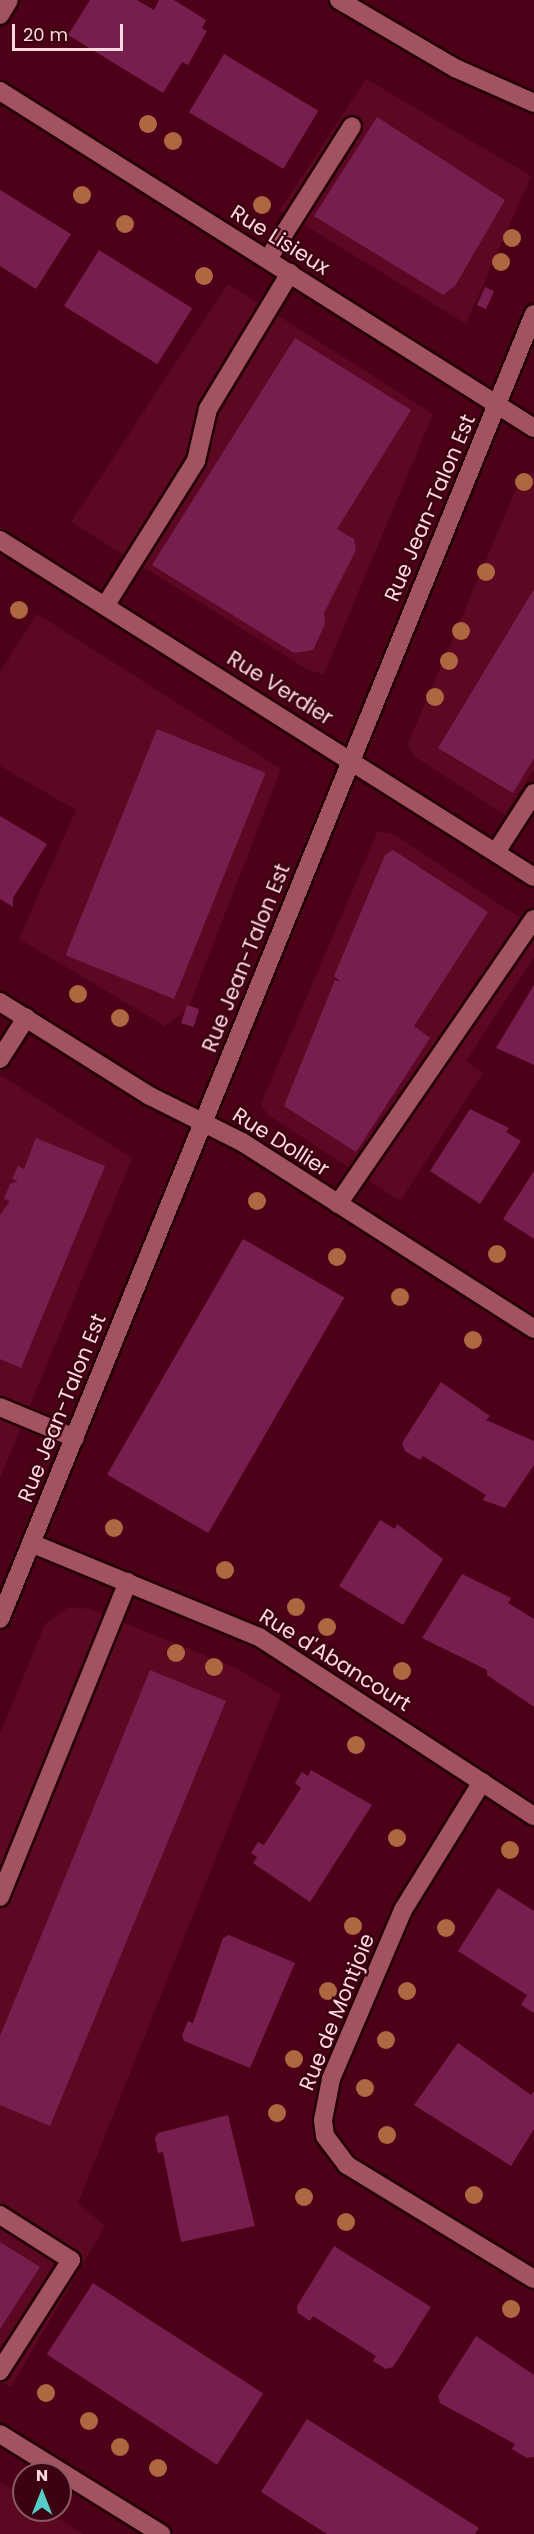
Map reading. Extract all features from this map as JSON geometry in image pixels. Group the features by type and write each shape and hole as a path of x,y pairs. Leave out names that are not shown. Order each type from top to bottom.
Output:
{"street":[{"path":"0,15 9,0"},
{"path":"339,0 455,68 534,103"},
{"name":"Rue Lisieux","path":"0,91 534,428"},
{"path":"268,259 352,126"},
{"path":"105,606 196,460 208,409 290,273"},
{"name":"Rue Jean-Talon Est","path":"0,1619 534,314"},
{"name":"Rue Verdier","path":"0,540 534,877"},
{"path":"496,852 534,793"},
{"path":"338,1204 534,919"},
{"name":"Rue Dollier","path":"0,1002 150,1096 204,1122 338,1204 534,1329"},
{"path":"0,1059 26,1018"},
{"path":"0,1407 75,1438"},
{"name":"Rue d'Abancourt","path":"31,1543 266,1641 534,1816"},
{"path":"0,1897 7,1862 128,1582"},
{"name":"Rue de Montjoie","path":"482,1782 403,1910 331,2079 323,2120 325,2136 347,2165 534,2279"},
{"path":"0,2216 70,2260 0,2371"},
{"path":"0,2434 160,2534"}],"shaded area":[{"path":"366,79 531,176 466,324 280,210"},
{"path":"228,284 433,414 324,674 310,671 71,522"},
{"path":"523,473 534,473 534,769 505,815 415,757 408,744"},
{"path":"37,614 281,769 188,1009 165,1026 19,939 76,810 0,766 0,672"},
{"path":"378,831 393,834 534,927 534,957 466,1061 483,1073 400,1201 268,1115 261,1104"},
{"path":"0,1075 132,1158 0,1478"},
{"path":"69,1607 90,1609 238,1669 281,1695 78,2203 105,2226 11,2387 0,2380 0,1734 45,1624"},
{"path":"0,2482 12,2490 12,2522 64,2522 83,2534 0,2534"}],"building":[{"path":"90,0 137,0 154,10 159,0 174,0 206,20 202,28 207,31 188,65 182,62 163,93 68,35"},
{"path":"224,54 318,111 283,169 189,112"},
{"path":"377,117 505,200 455,286 443,295 314,216"},
{"path":"0,190 71,234 36,289 0,266"},
{"path":"99,250 192,308 157,364 64,306"},
{"path":"485,287 494,291 486,309 477,305"},
{"path":"295,338 411,410 337,529 354,539 356,550 324,613 325,624 313,650 294,653 152,565"},
{"path":"534,589 534,758 513,793 438,748"},
{"path":"157,729 265,773 174,999 66,955"},
{"path":"0,816 47,844 13,898 13,907 0,899"},
{"path":"393,850 488,912 414,1026 430,1038 356,1152 284,1106 335,980 341,982 334,976 385,855"},
{"path":"534,985 534,1065 496,1048"},
{"path":"187,1005 199,1009 193,1027 181,1023"},
{"path":"470,1109 509,1128 506,1132 521,1141 480,1204 430,1171"},
{"path":"36,1138 105,1166 21,1368 0,1359 0,1215 10,1201 4,1199 10,1184 18,1181 12,1179 18,1166 24,1169"},
{"path":"534,1171 534,1239 503,1219"},
{"path":"243,1239 344,1298 208,1533 107,1475"},
{"path":"441,1382 490,1416 486,1420 534,1441 534,1465 505,1508 483,1500 486,1495 423,1456 420,1460 405,1451 402,1443"},
{"path":"380,1520 395,1529 397,1524 443,1559 403,1625 339,1586"},
{"path":"462,1574 511,1598 508,1603 534,1619 534,1707 487,1675 487,1670 422,1638"},
{"path":"150,1670 226,1701 50,2126 0,2105 0,2036"},
{"path":"311,1770 372,1805 310,1902 253,1863 257,1857 251,1853 258,1842 264,1845 301,1788 295,1783 302,1772 308,1776"},
{"path":"498,1888 534,1911 534,2013 521,2005 527,1995 458,1951"},
{"path":"229,1935 295,1963 250,2068 184,2041 182,2035 188,2021 193,2023 223,1938"},
{"path":"458,2043 531,2095 534,2091 534,2129 511,2166 414,2105"},
{"path":"228,2115 255,2226 181,2242 163,2152 158,2153 155,2138 158,2133"},
{"path":"0,2242 40,2267 0,2329"},
{"path":"334,2246 431,2307 393,2367 386,2369 373,2361 376,2356 313,2316 310,2321 298,2313 297,2306"},
{"path":"93,2283 263,2394 217,2465 47,2354"},
{"path":"476,2336 534,2375 534,2457 527,2458 512,2449 515,2444 440,2403 438,2396"},
{"path":"307,2419 479,2528 475,2534 327,2534 261,2492"}]}
